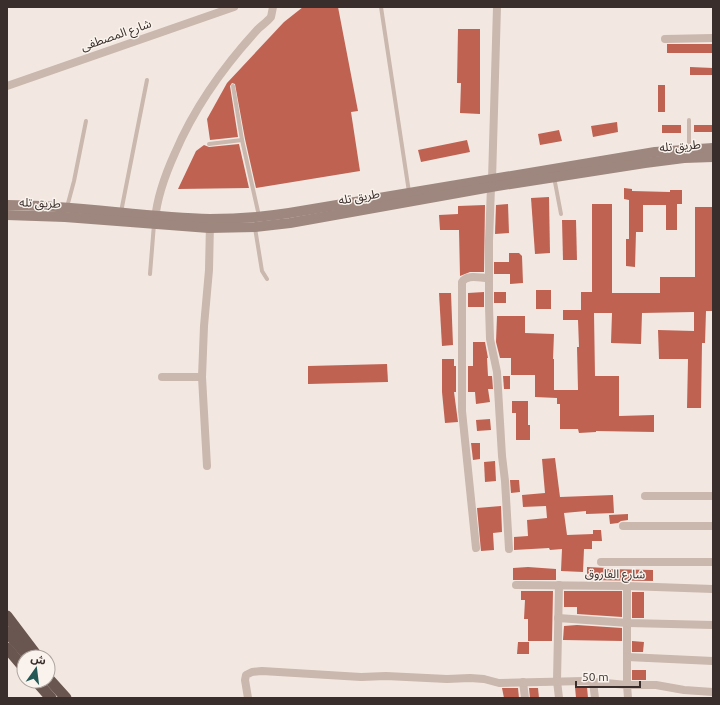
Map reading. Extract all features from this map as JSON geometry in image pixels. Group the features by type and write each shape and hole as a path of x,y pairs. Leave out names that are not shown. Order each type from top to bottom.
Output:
{"highway":[{"path":"7,616 32,649"},
{"path":"7,632 22,649"},
{"path":"7,648 16,658"},
{"path":"7,653 16,660"},
{"path":"56,687 66,698"},
{"path":"43,689 51,698"}],"main road":[{"name":"طريق تله","path":"7,215 155,219 210,223 257,222 428,195 655,152 713,148"},
{"name":"طريق تله","path":"492,183 554,177 665,160 713,157"},
{"name":"طريق تله","path":"257,222 289,213 410,194 428,195"},
{"name":"طريق تله","path":"7,205 67,207 121,212 155,219"}],"street":[{"name":"شارع المصطفى","path":"7,86 234,7"},
{"path":"155,219 164,177 185,130 199,104 221,73 252,35 272,17 273,7"},
{"path":"497,7 488,278 490,339 498,372 502,456 509,548"},
{"path":"665,39 713,38"},
{"path":"207,466 202,377 204,326 209,270 210,223"},
{"path":"476,548 462,411 462,282 463,279 468,277 488,278"},
{"path":"162,377 202,377"},
{"path":"645,496 713,496"},
{"path":"623,526 713,526"},
{"path":"601,562 713,562"},
{"name":"شارع الفاروق","path":"516,585 627,586 713,589"},
{"path":"559,585 557,681 559,698"},
{"path":"627,586 628,698"},
{"path":"558,618 628,623 713,625"},
{"path":"627,657 713,661"},
{"path":"248,698 245,680 246,675 252,672 262,671 361,677 386,676 447,679 470,678 484,679 499,683 557,681 593,682 627,685 656,685 694,694 713,692"},
{"path":"523,682 525,698"},
{"path":"593,682 595,698"}],"lane":[{"path":"381,7 410,194"},
{"path":"121,212 148,80"},
{"path":"233,86 257,222 262,270 267,279"},
{"path":"67,207 74,181 86,120"},
{"path":"689,120 689,149"},
{"path":"209,144 242,140"},
{"path":"554,177 561,214"},
{"path":"150,274 155,219"}],"building":[{"path":"303,7 338,7 358,111 351,112 360,171 256,188 235,84 232,83 230,86 238,137 210,140 207,119 227,83 284,22"},
{"path":"458,29 480,29 480,114 460,113 461,83 457,83"},
{"path":"667,44 713,44 713,53 667,53"},
{"path":"690,67 713,68 713,75 690,75"},
{"path":"658,85 665,85 665,112 658,112"},
{"path":"617,122 618,132 593,137 591,126"},
{"path":"662,125 681,125 681,133 662,133"},
{"path":"694,125 713,125 713,132 694,132"},
{"path":"559,130 562,141 540,145 538,134"},
{"path":"467,140 470,152 421,162 418,150"},
{"path":"239,144 249,188 178,189 196,151 204,145 209,147"},
{"path":"624,188 632,189 632,191 670,192 670,190 682,190 682,204 677,204 677,230 666,230 666,205 643,205 643,232 636,232 635,267 626,266 626,239 629,239 629,200 624,199"},
{"path":"549,197 550,253 535,254 531,198"},
{"path":"508,204 509,233 495,234 496,205"},
{"path":"592,204 612,204 612,293 660,293 660,277 695,277 695,207 713,207 713,311 706,311 705,343 702,343 701,408 687,408 688,359 659,359 658,330 694,331 694,312 642,313 641,344 611,343 612,313 594,313 595,376 619,376 619,416 654,415 654,432 596,431 579,433 578,429 560,429 560,404 557,404 557,398 535,397 535,375 511,375 511,358 500,358 496,342 497,316 525,316 525,333 554,334 554,390 578,390 578,320 563,320 563,310 581,310 581,292 592,292"},
{"path":"485,205 484,272 470,272 460,276 459,230 440,230 439,215 458,214 458,206"},
{"path":"562,220 576,220 577,260 563,260"},
{"path":"509,253 519,253 522,256 523,283 510,284 510,274 494,274 494,262 509,262"},
{"path":"536,290 551,290 551,309 536,309"},
{"path":"484,292 484,307 468,307 468,293"},
{"path":"494,292 506,292 506,303 494,303"},
{"path":"439,293 451,293 453,345 442,346"},
{"path":"473,342 485,342 488,358 488,376 492,376 493,389 488,389 490,402 476,404 475,392 468,392 468,366 473,366"},
{"path":"442,359 454,359 454,366 456,366 456,392 454,392 458,422 445,423 442,392"},
{"path":"387,364 388,382 308,384 308,366"},
{"path":"503,376 510,376 510,389 504,389"},
{"path":"512,401 528,401 528,425 530,425 530,440 516,440 516,413 512,413"},
{"path":"490,419 491,430 477,431 476,420"},
{"path":"471,443 480,443 480,459 473,460"},
{"path":"555,458 560,497 613,495 614,513 586,514 586,511 564,513 567,535 593,534 593,530 601,530 602,541 592,541 592,549 584,549 583,572 561,571 562,549 550,550 549,548 514,550 514,537 528,536 527,520 547,518 546,506 523,507 522,495 545,493 542,459"},
{"path":"495,461 496,481 485,482 484,462"},
{"path":"510,480 519,480 520,492 511,493"},
{"path":"501,506 502,532 493,533 494,550 481,551 477,508"},
{"path":"628,514 628,520 610,524 609,515"},
{"path":"528,567 556,569 556,580 513,580 513,568"},
{"path":"587,567 653,570 653,581 587,580"},
{"path":"521,591 553,591 552,641 528,641 528,619 524,619 525,600 521,600"},
{"path":"564,591 622,591 622,617 577,614 577,607 564,607"},
{"path":"632,592 644,592 644,618 632,618"},
{"path":"577,625 622,628 622,641 563,640 564,626"},
{"path":"632,641 644,642 643,652 632,652"},
{"path":"518,642 529,642 529,654 517,654"},
{"path":"632,670 646,670 646,680 632,680"},
{"path":"575,687 587,687 588,698 576,698"},
{"path":"502,688 518,688 519,698 504,698"},
{"path":"529,688 538,688 539,698 530,698"}]}
